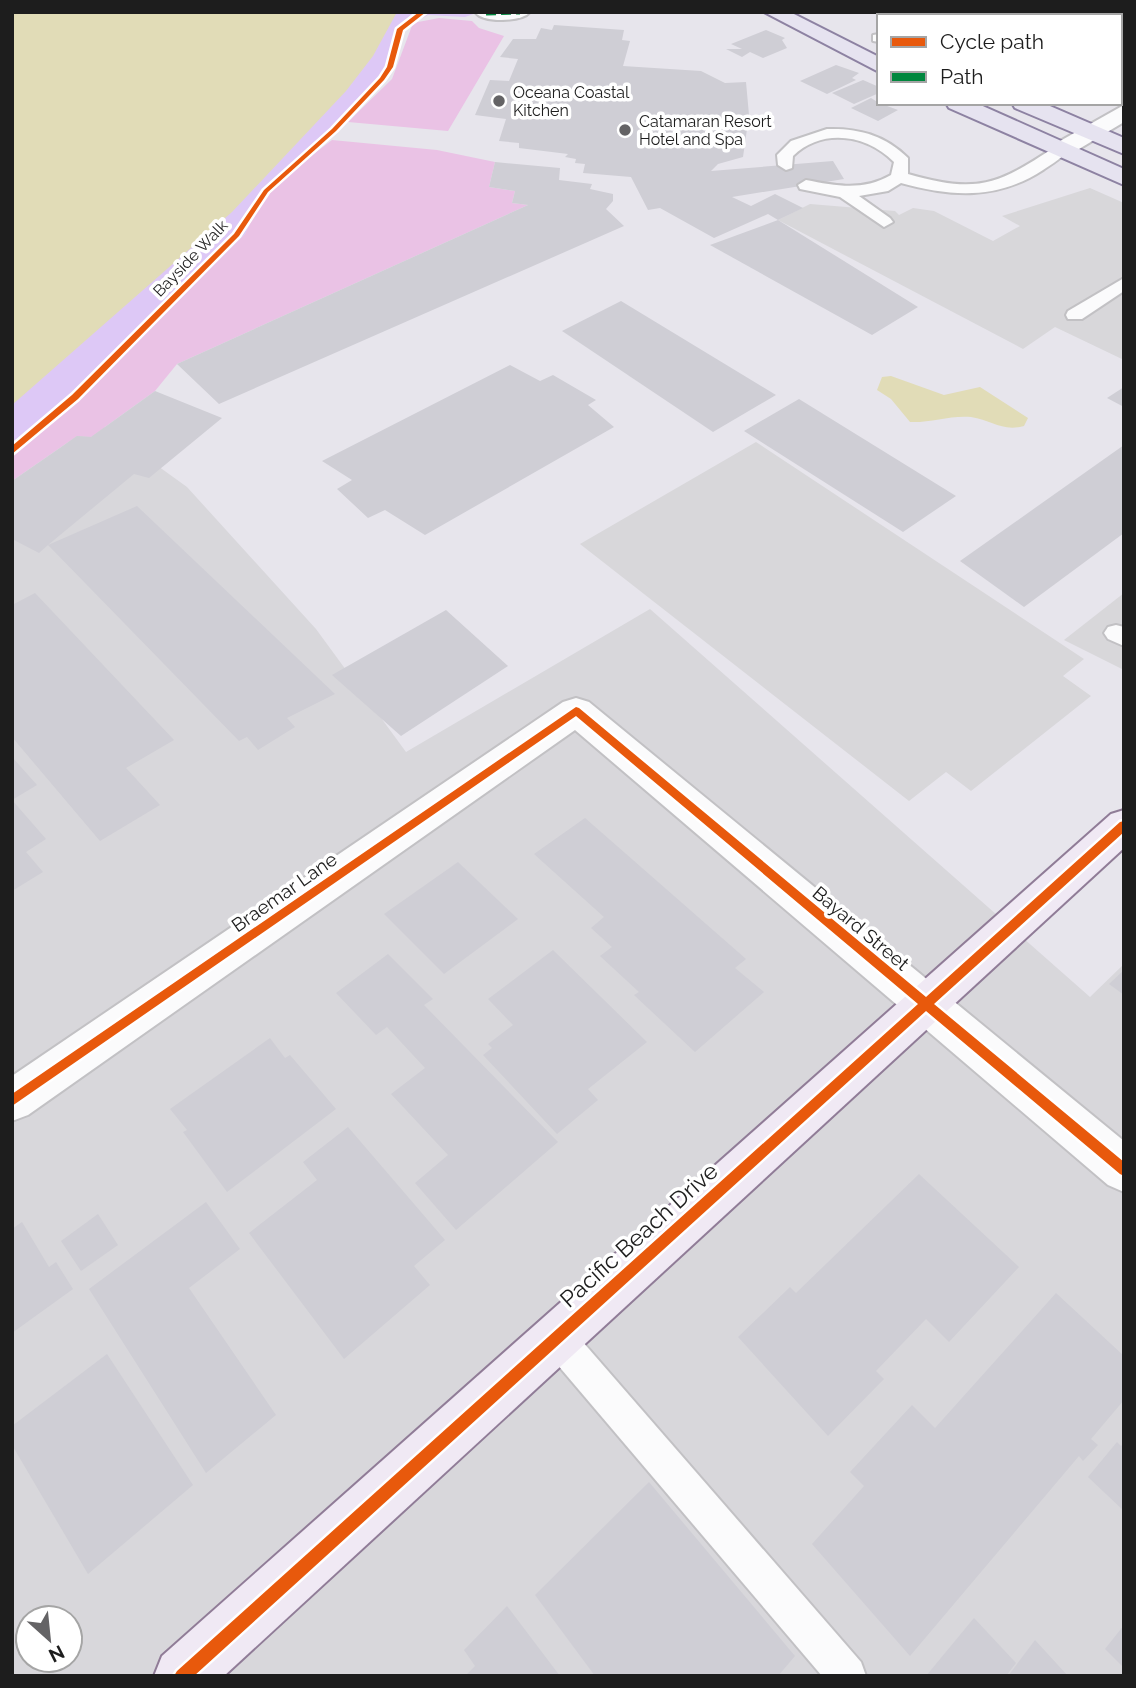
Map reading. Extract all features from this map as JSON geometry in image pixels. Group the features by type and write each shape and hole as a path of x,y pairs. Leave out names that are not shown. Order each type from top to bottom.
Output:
{"main road":[{"path":"774,12 877,65"},
{"path":"855,28 877,38"},
{"path":"961,105 1124,178"},
{"path":"1028,105 1124,147"}],"street":[{"path":"486,13 520,12"},
{"path":"1061,150 1088,131 1124,112"},
{"name":"Bayard Street","path":"576,711 1124,1170"},
{"name":"Braemar Lane","path":"12,1101 576,711"},
{"name":"Pacific Beach Drive","path":"182,1676 1124,825"}],"lane":[{"path":"786,165 785,155 792,146 805,138 843,134 872,139 894,151 902,161 899,177"},
{"path":"806,185 845,192 882,187 899,177 929,186 965,190 999,186 1061,150"},
{"path":"845,192 884,222"},
{"path":"1076,315 1124,284"},
{"path":"556,1338 847,1676"}],"shaded area":[{"path":"12,12 397,12 373,56 346,91 232,212 12,405"},
{"path":"439,18 472,21 479,28 504,36 448,131 348,122 392,79 413,23"},
{"path":"332,140 437,150 495,162 489,187 515,191 512,203 528,205 177,364 155,391 91,437 77,436 12,481 12,454 131,346 245,234 264,192"},
{"path":"1090,188 1124,203 1124,360 1055,327 1023,349 778,220 810,204 895,211 899,215 913,208 934,211 993,241 1020,226 1002,216"},
{"path":"891,376 944,395 980,387 1028,418 1024,426 1009,428 971,417 910,422 891,399 877,390 882,377"},
{"path":"94,420 187,487 316,629 406,752 650,609 1090,997 1124,964 1124,1676 12,1676 12,490"},
{"path":"756,442 1084,659 1063,676 1091,696 971,791 946,772 909,801 580,544"},
{"path":"1124,593 1124,670 1064,640"}],"sand":[{"path":"193,12 479,12 465,17 428,15 397,32 383,83 264,192 245,234 131,347 12,454 12,259"}],"building":[{"path":"874,12 925,12 922,14"},
{"path":"977,12 1016,14 981,14"},
{"name":"Catamaran Resort Hotel and Spa","path":"554,25 624,30 622,40 630,41 623,66 701,71 725,83 746,82 749,115 743,157 718,164 711,171 833,161 844,179 732,197 751,206 775,194 803,208 778,220 768,214 714,238 660,208 648,210 631,177 583,173 585,164 575,163 576,159 565,157 568,154 519,148 519,143 499,141 506,119 475,115 490,80 509,81 518,59 500,57 513,39 536,39 541,28 552,30"},
{"path":"766,30 785,38 782,40 787,48 763,58 750,52 742,57 726,49 742,49 731,44"},
{"path":"836,65 859,73 852,78 856,80 827,94 800,81"},
{"path":"863,80 877,86 877,94 854,104 832,93"},
{"path":"871,98 877,102 877,105 898,110 878,121 851,108"},
{"path":"495,162 560,168 559,180 592,184 590,189 613,194 613,201 606,209 624,226 219,404 177,364 528,205 512,203 515,191 489,187"},
{"path":"778,220 918,307 872,335 710,245"},
{"path":"621,301 776,395 713,432 562,331"},
{"path":"510,365 540,381 553,375 596,400 588,405 614,427 425,535 385,510 368,518 337,489 352,480 322,461"},
{"path":"1124,387 1124,407 1107,398"},
{"path":"155,391 222,418 149,478 134,474 39,553 12,539 12,481 77,436 91,437"},
{"path":"799,399 956,496 903,532 744,431"},
{"path":"1124,445 1124,533 1024,607 960,561"},
{"path":"137,506 335,694 287,718 295,727 258,750 247,737 239,741 48,545"},
{"path":"35,593 174,740 126,768 160,805 100,841 12,737 12,605"},
{"path":"446,610 508,666 401,736 332,675"},
{"path":"12,757 37,785 12,800"},
{"path":"12,800 46,839 26,852 43,872 12,891"},
{"path":"585,818 746,959 735,968 764,992 695,1052 634,995 639,992 600,956 612,947 591,928 604,917 534,854"},
{"path":"458,862 518,919 444,974 384,914"},
{"path":"553,950 647,1042 588,1089 598,1100 557,1134 483,1055 492,1048 488,1044 513,1025 488,999"},
{"path":"388,954 433,999 424,1005 558,1142 456,1230 415,1183 448,1155 391,1094 425,1068 387,1027 376,1035 336,993"},
{"path":"1124,970 1124,995 1109,984"},
{"path":"270,1038 285,1058 290,1055 336,1109 227,1192 183,1132 187,1130 170,1109"},
{"path":"348,1127 445,1240 414,1266 430,1285 344,1359 249,1233 317,1180 303,1162"},
{"path":"919,1174 1019,1267 949,1342 926,1319 876,1371 884,1379 828,1436 738,1337 790,1287 796,1293"},
{"path":"206,1202 240,1249 189,1288 276,1415 206,1473 89,1289"},
{"path":"98,1214 118,1245 81,1271 61,1241"},
{"path":"22,1222 49,1267 56,1262 73,1289 12,1333 12,1229"},
{"path":"1056,1293 1124,1356 1124,1400 1091,1439 1098,1445 1083,1461 1079,1456 910,1656 812,1544 864,1486 850,1472 912,1405 935,1428"},
{"path":"107,1354 193,1485 88,1574 12,1445 12,1426"},
{"path":"1117,1442 1121,1446 1124,1443 1124,1511 1088,1477"},
{"path":"649,1482 795,1656 778,1676 595,1676 535,1595"},
{"path":"507,1606 560,1676 465,1676 475,1666 464,1650"},
{"path":"974,1618 1016,1663 1006,1676 926,1676"},
{"path":"1124,1625 1124,1668 1105,1649"},
{"path":"1035,1640 1068,1676 1008,1676"}],"marked path":[{"path":"486,13 520,12"},
{"path":"1076,14 1080,12"}],"cycle path":[{"name":"Bayside Walk","path":"12,451 75,397 237,235 266,191 334,130 382,79 390,67 400,29 423,12"},
{"path":"12,1101 576,711 1124,1170"},
{"path":"182,1676 1124,825"}],"place":[{"name":"Oceana Coastal Kitchen","path":"499,101"},
{"name":"Catamaran Resort Hotel and Spa","path":"625,130"}]}
